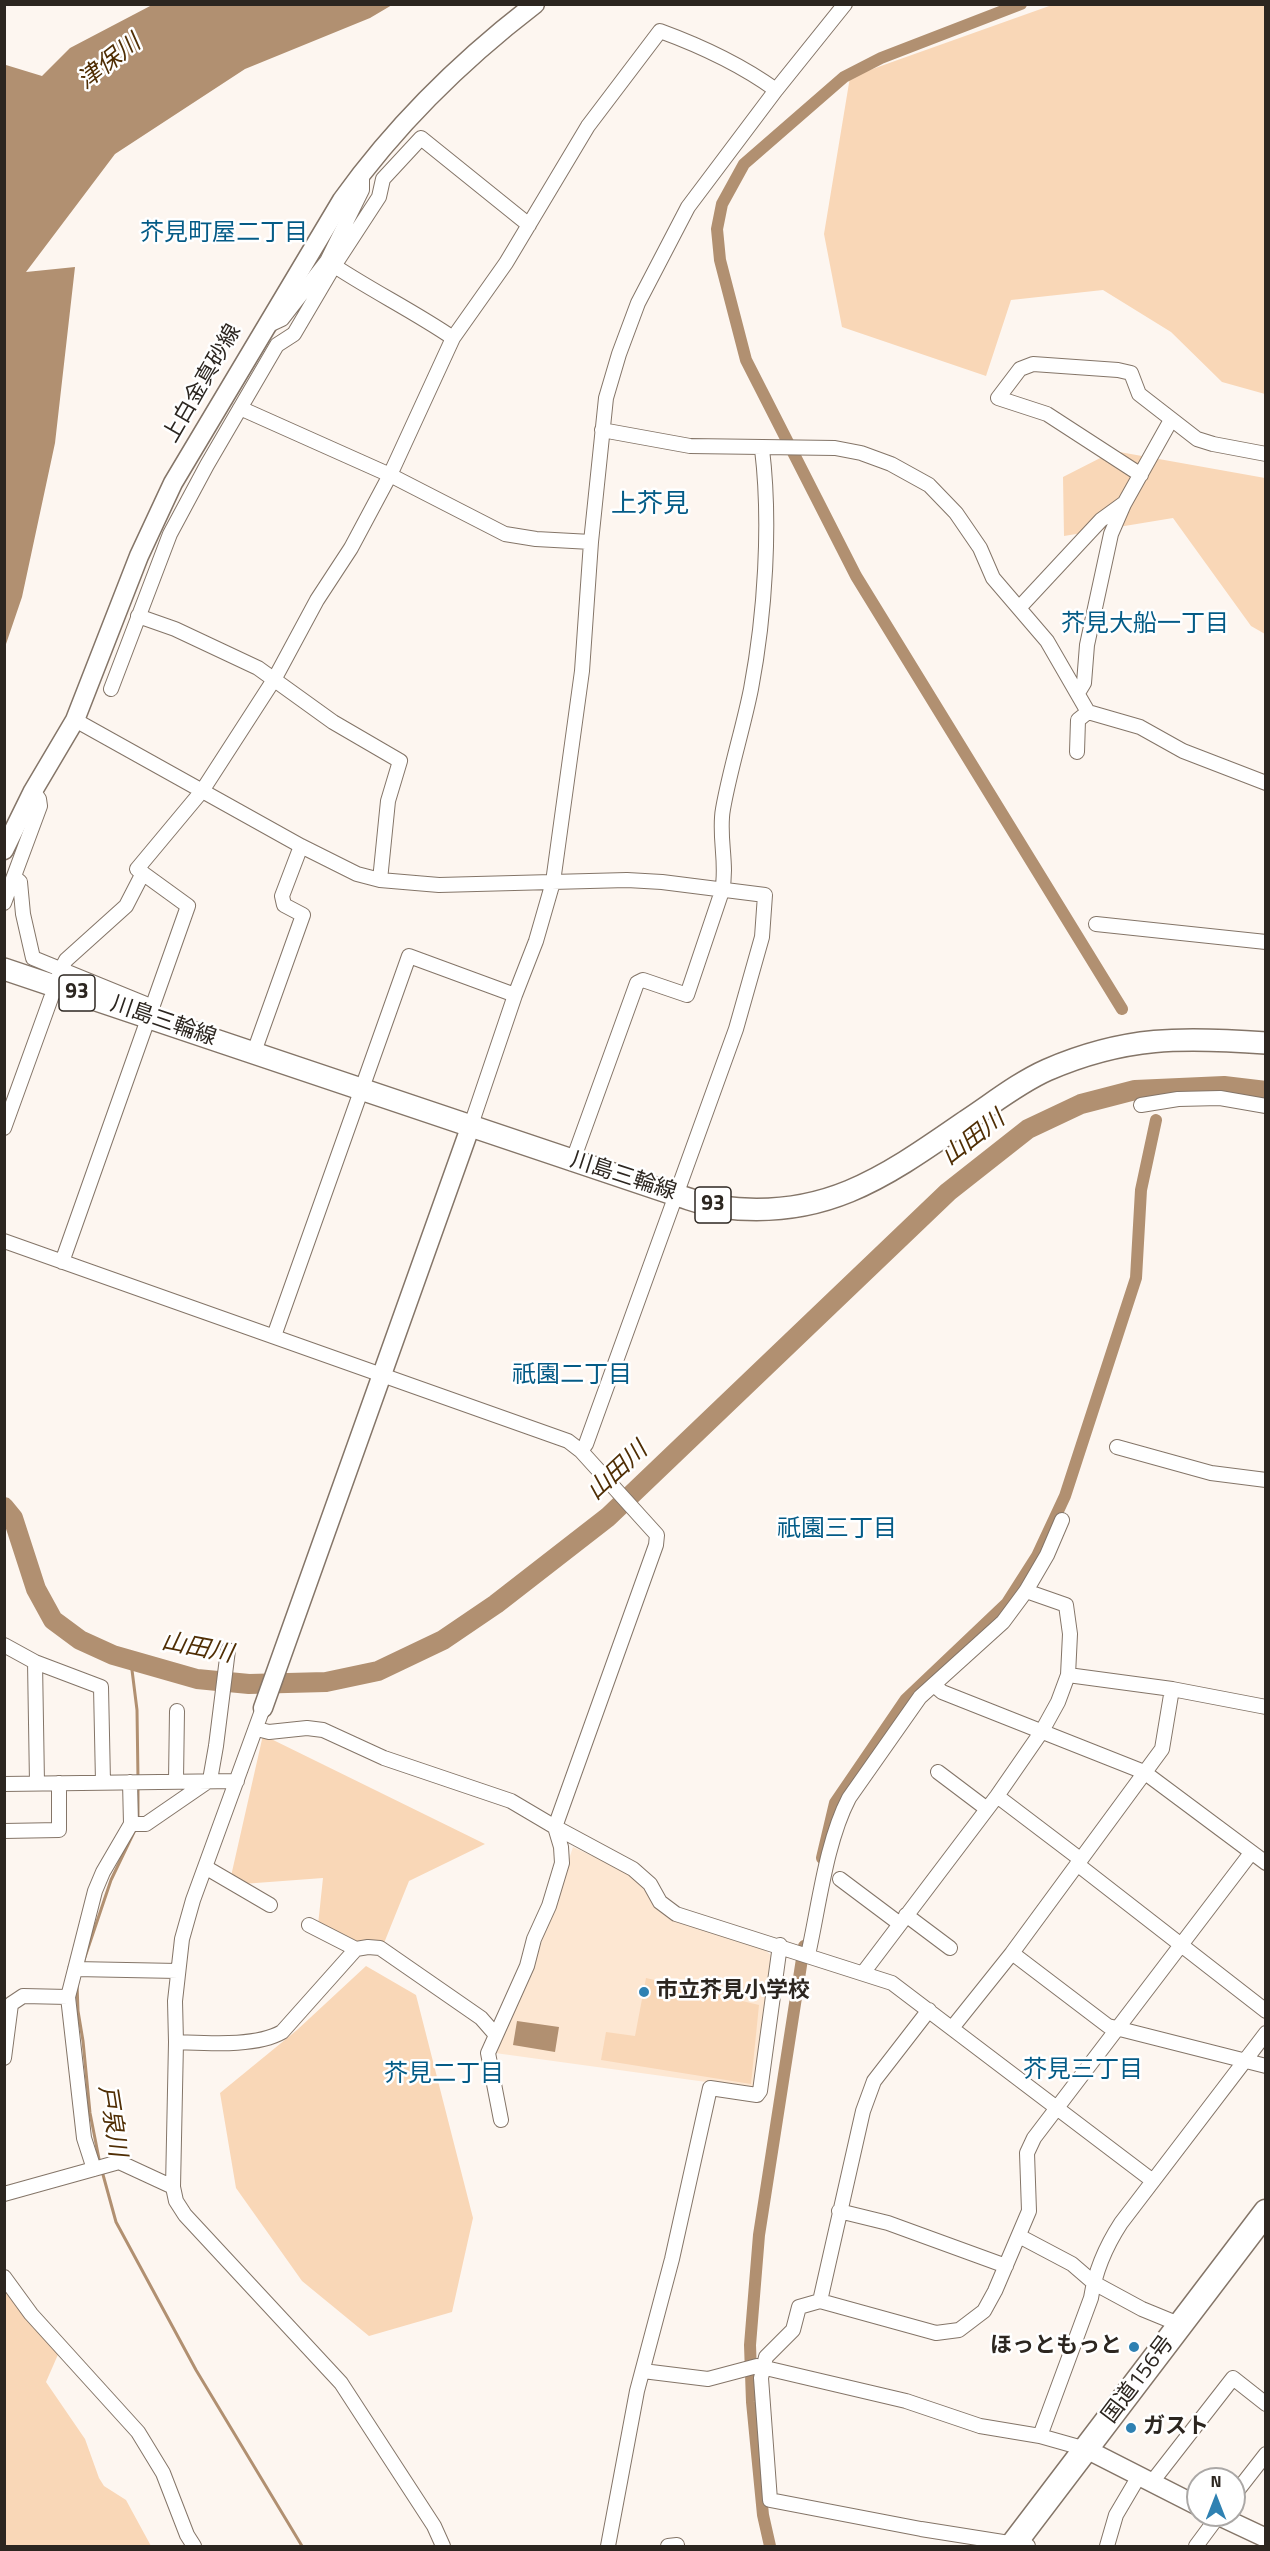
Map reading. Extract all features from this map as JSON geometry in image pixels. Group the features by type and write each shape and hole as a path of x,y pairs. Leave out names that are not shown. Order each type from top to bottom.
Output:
{"highway":[{"name":"国道156号","path":"1018,2546 1086,2449 1266,2212"}],"main road":[{"name":"上白金真砂線","path":"4,850 33,791 75,720 157,515 264,327 336,209 362,172 404,123 446,81 535,4"},
{"name":"川島三輪線","path":"4,969 151,1012 254,1052 573,1161 719,1207 769,1209 807,1205 842,1196 906,1161 1013,1089 1045,1071 1086,1055 1128,1044 1164,1039 1266,1043"},
{"path":"263,1708 471,1125"},
{"path":"1086,2449 1186,2500"},
{"path":"1243,2527 1266,2538"}],"street":[{"path":"471,1125 515,995 537,941 553,882 582,670 591,542 606,398 619,354 638,303 688,207 844,4"},
{"path":"62,1262 188,906 137,868 202,791 274,678 316,600 351,548 390,475 453,338 506,262 588,126 660,31 705,48 755,75 776,90"},
{"path":"264,327 282,319 331,264 379,197 383,179 421,138 529,225"},
{"path":"111,688 171,534 192,492 277,345 294,334 331,264 362,190 362,172"},
{"path":"331,264 367,288 412,310 453,338"},
{"path":"1141,475 1047,414 998,398 1020,369 1033,364 1118,370 1131,373 1139,394 1197,439 1266,454"},
{"path":"240,408 390,475 505,534 536,539 591,542"},
{"path":"1078,693 1084,683 1087,645 1111,534 1124,504 1171,420"},
{"path":"602,430 690,446 762,449 778,446 824,448 861,453 891,464 929,485 957,513 980,548 993,578 1047,641 1088,712 1140,727 1183,751 1266,783"},
{"path":"573,1161 637,982 643,980 687,995 722,891 724,881 720,835 723,808 741,738 761,630 766,488 762,449"},
{"path":"1019,608 1101,520 1124,504"},
{"path":"138,616 211,645 274,678 333,722 400,761 388,801 380,880"},
{"path":"1077,752 1078,720 1088,712"},
{"path":"75,720 301,846 357,874 380,880 439,885 627,880 765,894 762,937 736,1029 586,1444 581,1451"},
{"path":"4,903 40,806 39,799 33,791"},
{"path":"254,1052 303,915 284,905 282,896 301,846"},
{"path":"60,970 126,906 143,873"},
{"path":"14,877 20,882 23,914 33,958 151,1012"},
{"path":"1096,924 1266,942"},
{"path":"274,1336 360,1088 409,956 515,995"},
{"path":"4,1128 51,998"},
{"path":"1141,1105 1178,1099 1220,1098 1266,1106"},
{"path":"4,1241 568,1441 581,1451 657,1535 656,1545 555,1827 561,1846 562,1863 549,1906 534,1939 527,1966 488,2053 501,2120"},
{"path":"1117,1447 1211,1473 1266,1480"},
{"path":"808,1955 841,1813 849,1798 920,1697 1003,1622 1026,1591 1047,1555 1062,1520"},
{"path":"864,1973 997,1796 1042,1731 1058,1702 1068,1676 1070,1634 1066,1605 1026,1591"},
{"path":"4,1646 35,1662 101,1687 103,1782"},
{"path":"210,1780 227,1655"},
{"path":"35,1662 37,1783"},
{"path":"1068,1676 1172,1689 1266,1707"},
{"path":"934,1685 942,1692 1144,1772 1266,1863"},
{"path":"952,2028 1012,1953 1162,1749 1172,1689"},
{"path":"263,1708 205,1867 182,1939 175,2001 173,2187 176,2201 185,2215 341,2383 434,2526 443,2547"},
{"path":"176,1780 177,1711"},
{"path":"257,1729 269,1732 307,1728 323,1730 384,1758 511,1801 633,1869 650,1884 660,1902 675,1914 780,1945 892,1983 1153,2181"},
{"path":"938,1773 987,1809"},
{"path":"100,2167 84,2138 68,1997 95,1891 103,1872 136,1824 210,1780"},
{"path":"136,1824 137,1781"},
{"path":"4,1784 237,1781"},
{"path":"4,1832 59,1830 59,1783"},
{"path":"997,1796 1266,2011"},
{"path":"755,2368 793,2331 799,2307 820,2301 936,2333 959,2330 984,2311 1029,2211 1027,2153 1034,2138 1251,1853"},
{"path":"205,1867 270,1905"},
{"path":"840,1879 950,1948"},
{"path":"309,1925 356,1949 380,1948 481,2018 495,2034"},
{"path":"608,2547 637,2391 670,2268 710,2088 757,2095 760,2091 780,1945"},
{"path":"176,2042 219,2043 272,2038 282,2032 356,1949"},
{"path":"1012,1953 1108,2026 1266,2066"},
{"path":"75,1969 178,1971"},
{"path":"4,2058 11,2004 23,1996 68,1997"},
{"path":"820,2301 838,2211 863,2111 874,2082 929,2010"},
{"path":"1040,2436 1091,2298 1109,2242 1266,2032"},
{"path":"4,2194 119,2162 173,2187"},
{"path":"838,2211 888,2223 1006,2266"},
{"path":"1019,2236 1072,2264 1094,2283 1142,2309 1181,2325"},
{"path":"4,2277 31,2314 138,2432 163,2473 187,2535 194,2547"},
{"path":"643,2371 708,2379 755,2368 906,2401 980,2426 1040,2436 1086,2449"},
{"path":"755,2368 760,2378 770,2500 1018,2546"},
{"path":"1107,2547 1116,2515 1233,2378 1266,2404"},
{"path":"1246,2480 1266,2454"},
{"path":"1196,2547 1210,2527"},
{"path":"668,2547 677,2545 676,2547"}],"shaded area":[{"path":"1052,5 1265,5 1265,394 1222,382 1171,332 1103,290 1011,300 986,376 842,327 824,234 850,77"},
{"path":"1114,451 1265,478 1265,634 1251,626 1173,518 1064,536 1063,477"},
{"path":"263,1735 485,1844 409,1881 380,1953 318,1925 323,1878 229,1885"},
{"name":"市立芥見小学校","path":"573,1847 631,1874 668,1918 763,1948 773,1957 755,2085 750,2088 495,2053 503,2026 540,1947"},
{"path":"366,1966 416,1995 473,2218 452,2312 369,2336 302,2281 236,2188 220,2093 297,2030"},
{"path":"646,1978 759,2005 751,2084 601,2060 606,2032 635,2036"},
{"path":"4,2288 60,2350 46,2382 85,2439 104,2486 126,2500 151,2546 5,2546"}],"water":[{"name":"津保川","path":"152,5 392,5 370,18 245,69 115,154 26,272 75,267 55,443 22,597 5,647 5,58 6,65 42,76 70,48"},
{"path":"517,2021 559,2027 555,2052 513,2045"}],"waterway":[{"path":"1021,4 881,58 844,77 744,164 722,204 717,229 720,260 746,360 856,576 1122,1009"},
{"name":"山田川","path":"4,1507 13,1518 36,1589 53,1620 80,1640 113,1655 197,1679 249,1684 326,1682 378,1671 443,1640 496,1604 608,1517 948,1192 1028,1129 1081,1104 1135,1090 1224,1086 1266,1091"},
{"path":"822,1858 835,1803 906,1699 1007,1603 1037,1556 1065,1496 1136,1278 1141,1190 1156,1120"},
{"name":"戸泉川","path":"131,1662 137,1710 138,1779"},
{"name":"戸泉川","path":"138,1785 138,1821"},
{"name":"戸泉川","path":"83,1963 111,1880 135,1830"},
{"path":"770,2546 763,2515 752,2402 750,2345 759,2235 804,1946"},
{"name":"戸泉川","path":"77,1984 90,2113 100,2164"},
{"name":"戸泉川","path":"102,2171 116,2222 196,2370 302,2546"}],"place":[{"name":"市立芥見小学校","path":"644,1992"},
{"name":"ほっともっと","path":"1134,2347"},
{"name":"ガスト","path":"1131,2428"}],"district":[{"name":"芥見町屋二丁目","path":"224,234"},
{"name":"上芥見","path":"650,506"},
{"name":"芥見大船一丁目","path":"1145,625"},
{"name":"祇園二丁目","path":"572,1376"},
{"name":"祇園三丁目","path":"837,1530"},
{"name":"芥見三丁目","path":"1083,2071"},
{"name":"芥見二丁目","path":"444,2075"}]}
